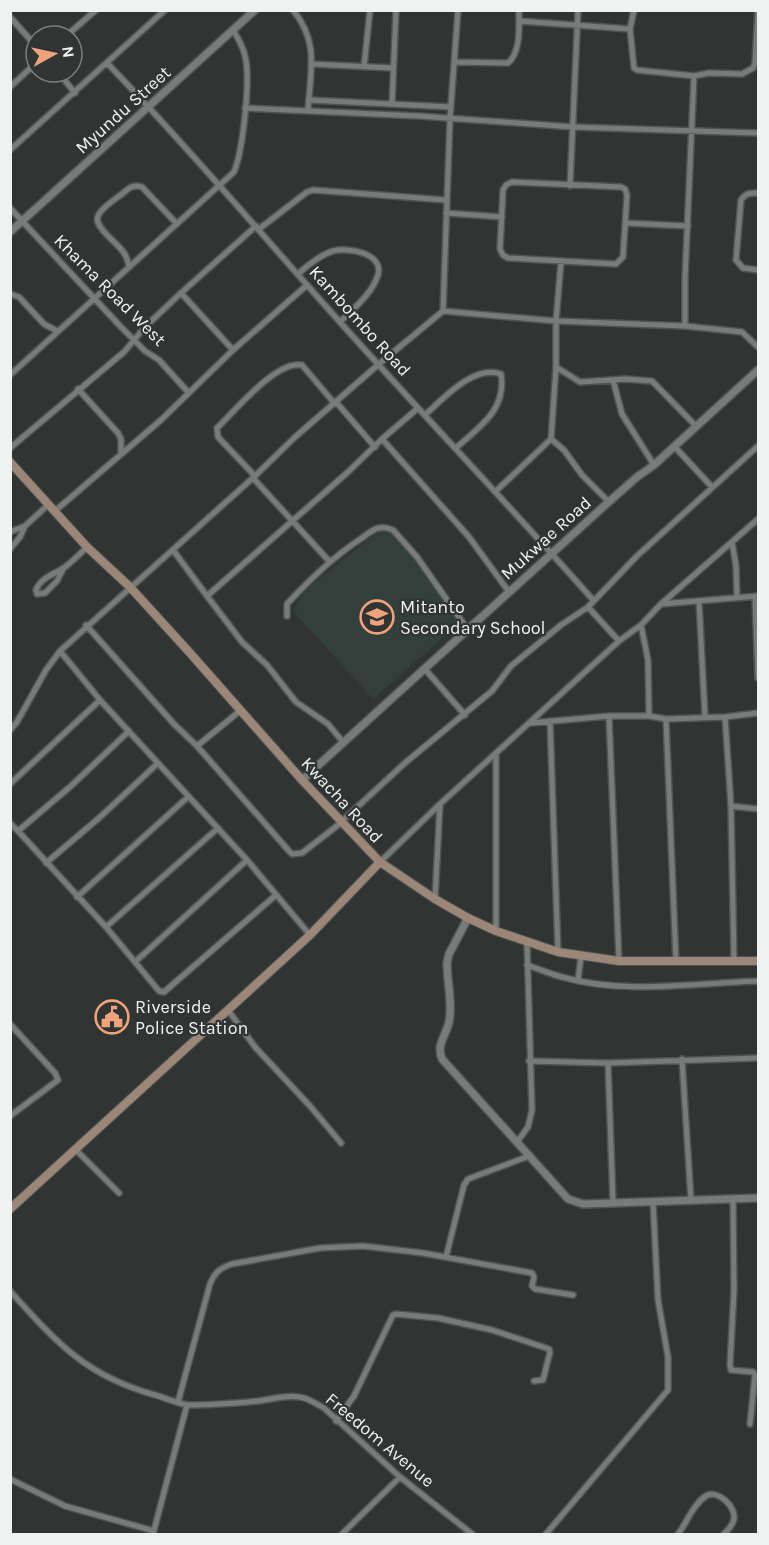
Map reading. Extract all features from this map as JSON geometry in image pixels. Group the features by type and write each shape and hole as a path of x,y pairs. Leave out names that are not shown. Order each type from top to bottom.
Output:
{"main road":[{"name":"Kwacha Road","path":"11,463 87,547 129,587 302,780 380,862 435,899 496,931 558,952 619,961 759,961"},
{"path":"10,1209 310,934 380,862"}],"street":[{"path":"80,24 96,10"},
{"path":"10,150 108,64 165,10"},
{"name":"Myundu Street","path":"10,232 255,10"},
{"path":"293,10 308,32 311,64 308,111"},
{"path":"364,67 370,10"},
{"path":"392,104 396,10"},
{"path":"443,311 450,118 458,10"},
{"path":"454,62 508,63 514,58 517,50 519,10"},
{"path":"570,186 578,10"},
{"path":"634,10 630,29 634,65 637,70 694,76 709,73 749,72 755,63 758,10"},
{"path":"10,17 24,32"},
{"path":"519,21 630,29"},
{"path":"10,32 18,25"},
{"path":"10,375 234,172 239,161 245,108 246,57 233,30"},
{"name":"Kambombo Road","path":"108,64 219,184 417,409 456,448 594,601"},
{"path":"311,64 393,68"},
{"path":"10,87 24,74"},
{"path":"686,326 685,278 694,76"},
{"path":"68,84 75,93"},
{"path":"309,100 451,107"},
{"path":"419,116 420,105"},
{"path":"245,108 419,116 573,127 759,133"},
{"path":"512,182 570,186 625,189 627,195 623,257 620,261 615,264 561,262 508,258 503,255 500,249 503,190 506,185 512,182"},
{"path":"129,266 124,252 99,226 97,220 98,214 114,200 137,185 142,187 177,224"},
{"path":"10,448 135,340 145,327 182,293 258,228 307,192 313,190 446,200"},
{"path":"759,193 750,192 741,200 736,260 743,268 759,270"},
{"name":"Khama Road West","path":"10,208 145,351 159,360 189,393"},
{"path":"446,213 502,217"},
{"path":"625,223 688,226"},
{"path":"298,274 315,260 341,250 357,252 375,259 378,274 372,287 362,301 340,322"},
{"path":"495,492 551,440 561,262"},
{"path":"10,532 25,526 121,454 307,285"},
{"path":"182,293 233,350"},
{"path":"10,294 19,297 44,324 57,332"},
{"path":"10,730 60,651 254,477 294,438 443,311 556,321 686,326 742,332 759,347"},
{"path":"330,562 218,437 217,428 272,375 290,365 302,365 375,447"},
{"path":"556,367 580,382 625,379 652,381 696,426"},
{"name":"Mukwae Road","path":"302,780 551,553 637,477 654,465 759,370"},
{"path":"425,415 468,378 493,372 501,374 496,411 456,448"},
{"path":"613,380 622,414 654,465"},
{"path":"78,389 122,439 121,454"},
{"path":"207,596 417,409"},
{"path":"382,440 469,537 509,592"},
{"path":"551,440 564,450 582,475 609,502"},
{"path":"674,446 712,487"},
{"path":"86,626 174,724 197,746 292,854 302,853 342,822 406,762 492,691 511,666 561,625 588,607 637,556 759,446"},
{"path":"380,862 619,640 641,625 661,603 759,519"},
{"path":"10,549 20,537 25,526"},
{"path":"287,616 287,604 330,562 344,550 380,527 393,530 417,556 468,630"},
{"path":"732,542 736,566 737,598"},
{"path":"63,569 45,594 37,594 38,585 48,576 63,569 87,547"},
{"path":"173,550 242,642 267,665 296,702 328,724 343,742"},
{"path":"661,603 757,596 759,678"},
{"path":"699,601 705,717"},
{"path":"588,607 619,640"},
{"path":"641,625 648,660 649,716"},
{"path":"60,651 100,700 247,860 310,934"},
{"path":"424,668 465,715"},
{"path":"10,784 100,700"},
{"path":"197,746 241,710"},
{"path":"531,723 609,716 649,716 666,719 759,713"},
{"path":"609,716 619,961"},
{"path":"724,717 731,806 734,962"},
{"path":"666,719 676,962"},
{"path":"550,721 558,952"},
{"path":"18,831 71,786 129,731"},
{"path":"495,754 496,931"},
{"path":"46,863 158,764"},
{"path":"77,897 188,797"},
{"path":"435,899 440,804"},
{"path":"731,806 759,809"},
{"path":"10,823 106,927 159,991 164,992 276,895"},
{"path":"106,927 218,828"},
{"path":"135,962 247,860"},
{"path":"468,918 449,954 447,969 449,1021 439,1045 439,1052 442,1059 568,1199 583,1204 759,1198"},
{"path":"517,1142 531,1120 527,943"},
{"path":"578,981 581,956"},
{"path":"527,965 578,981 640,987 759,981"},
{"path":"228,1010 255,1047 304,1099 341,1143"},
{"path":"10,1024 55,1073 58,1080 10,1116"},
{"path":"529,1061 608,1063 759,1058"},
{"path":"682,1059 691,1200"},
{"path":"608,1063 613,1202"},
{"path":"76,1150 119,1193"},
{"path":"446,1257 464,1185 468,1179 529,1156"},
{"path":"733,1199 734,1290 730,1365 731,1370 753,1372 755,1375 750,1424"},
{"path":"546,1534 668,1390 668,1357 658,1300 653,1202"},
{"path":"178,1402 210,1284 215,1273 222,1267 248,1260 343,1246 379,1247 532,1273 534,1276 531,1286 535,1290 573,1295"},
{"name":"Freedom Avenue","path":"10,1291 49,1335 68,1352 90,1368 131,1388 186,1405 254,1401 291,1396 305,1398 316,1403 400,1477 472,1534"},
{"path":"336,1420 354,1396 396,1314 438,1318 492,1330 549,1349 543,1380 534,1381"},
{"path":"10,1479 65,1506 153,1533 186,1405"},
{"path":"342,1534 400,1477"},
{"path":"678,1534 703,1499 711,1495 726,1501 734,1512 734,1519 724,1534"}],"shaded area":[{"name":"Mitanto Secondary School","path":"379,531 390,532 397,537 460,622 373,699 293,611 306,589"}],"place":[{"name":"Mitanto Secondary School","path":"377,617"},
{"name":"Riverside Police Station","path":"112,1017"}]}
